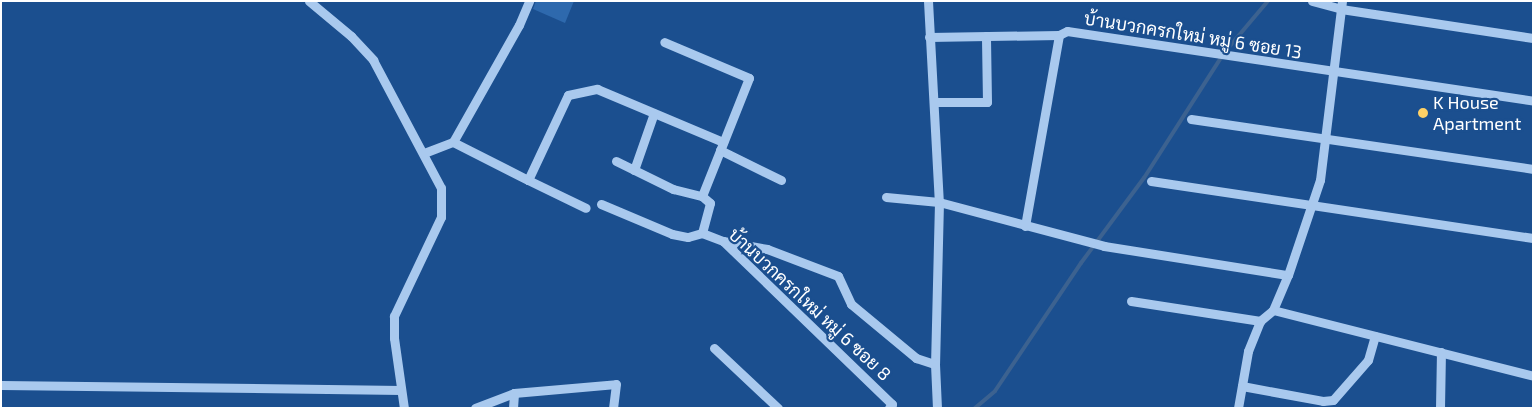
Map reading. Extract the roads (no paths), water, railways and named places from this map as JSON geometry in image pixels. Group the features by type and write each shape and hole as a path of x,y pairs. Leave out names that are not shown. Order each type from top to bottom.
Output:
{"street":[{"path":"309,1 352,36 373,60 442,188 442,217 394,316 394,338 404,408"},
{"path":"424,153 453,142 520,25 529,1"},
{"path":"928,1 939,202 935,364 937,408"},
{"path":"1312,1 1533,38"},
{"path":"1238,408 1248,351 1260,321 1273,310 1288,275 1320,180 1341,5"},
{"name":"บ้านบวกครกใหม่ หมู่ 6 ซอย 13","path":"929,37 1059,35 1067,31 1226,58 1533,101"},
{"path":"1025,226 1059,35"},
{"path":"934,102 987,102 986,36"},
{"path":"664,42 749,78 702,196"},
{"path":"528,180 568,95 597,89 654,113 722,146 781,180"},
{"path":"634,170 654,113"},
{"path":"1191,119 1533,169"},
{"path":"453,142 586,208"},
{"path":"602,204 672,234 688,237 702,232 710,203 702,196 673,189 616,161"},
{"path":"1151,181 1310,207 1533,238"},
{"path":"886,197 939,202 1109,247 1288,275"},
{"name":"บ้านบวกครกใหม่ หมู่ 6 ซอย 8","path":"702,232 723,241 891,406"},
{"path":"723,241 767,248 838,276 851,304 916,358 935,364"},
{"path":"1131,301 1260,321"},
{"path":"1273,310 1533,376"},
{"path":"1242,386 1323,401 1333,400 1368,360 1375,336"},
{"path":"714,348 778,408"},
{"path":"1440,408 1441,352"},
{"path":"475,408 514,393 616,384 613,408"},
{"path":"1,385 401,390"},
{"path":"513,408 514,393"}],"waterway":[{"path":"975,408 995,391 1081,263 1144,178 1224,53 1268,1"}],"place":[{"name":"K House Apartment","path":"1423,113"}]}
